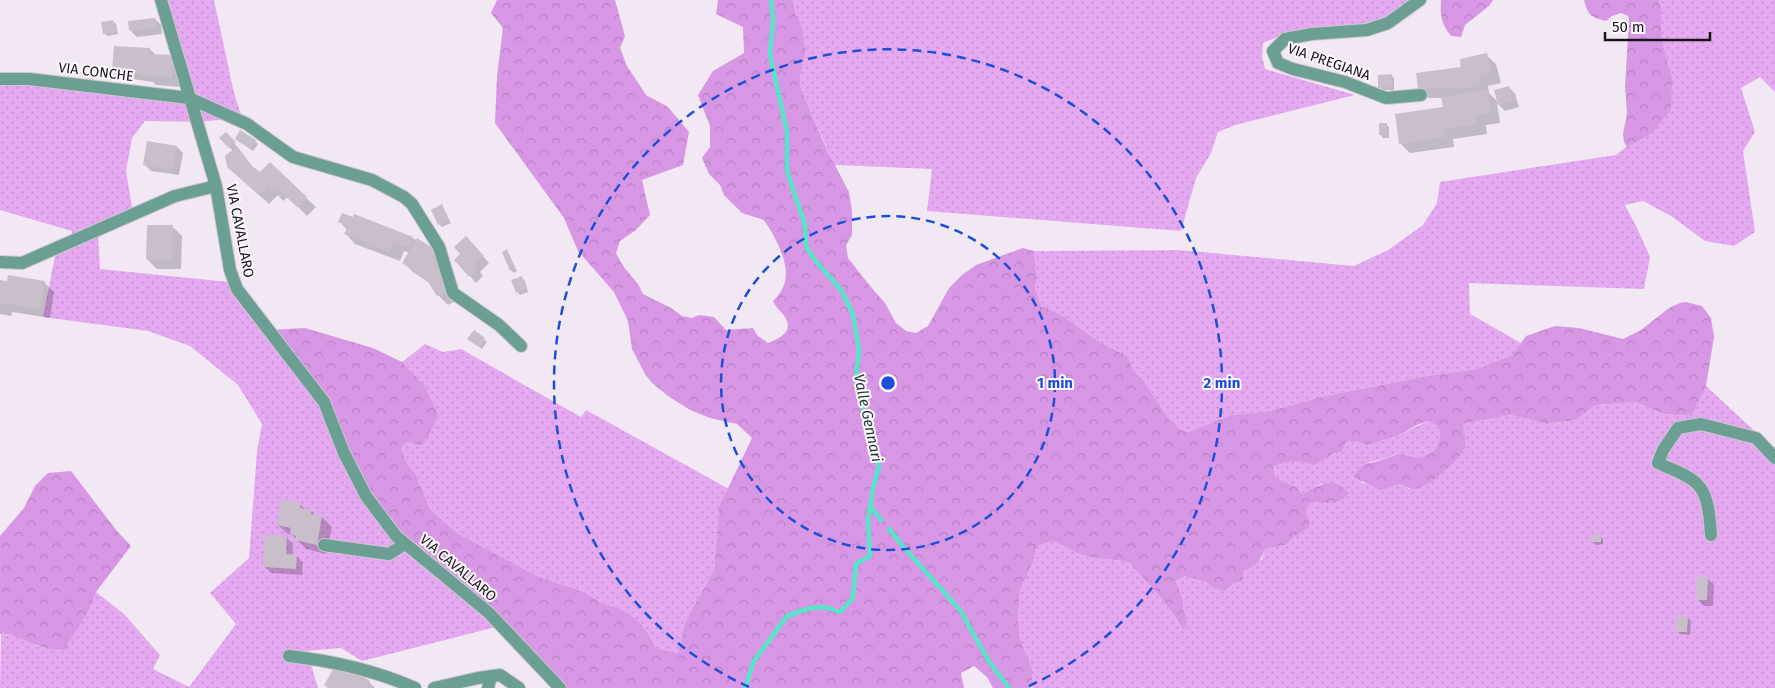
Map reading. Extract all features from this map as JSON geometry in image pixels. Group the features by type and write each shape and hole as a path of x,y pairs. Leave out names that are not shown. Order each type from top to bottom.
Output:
{"street":[{"name":"VIA CAVALLARO","path":"160,0 216,186 230,270 237,289 324,402 344,453 366,496 396,536 489,613 560,688"},
{"name":"VIA PREGIANA","path":"1420,0 1388,24 1367,30 1312,34 1285,39 1273,51 1278,63 1293,69 1345,82 1386,98 1421,95"},
{"name":"VIA CONCHE","path":"0,79 29,79 189,98"},
{"path":"189,98 247,124 294,157 372,180 404,197 412,204 439,247 453,293 499,325 521,346"},
{"path":"0,262 22,263 175,196 216,186"},
{"path":"1711,535 1709,510 1700,486 1687,477 1658,463 1663,450 1678,428 1701,424 1756,438 1775,458"},
{"path":"324,545 390,554 405,544"},
{"path":"289,656 326,660 358,667 388,676 415,688"},
{"path":"434,688 489,682 500,674 519,688"}],"shaded area":[{"path":"159,0 214,0 234,93 242,118 197,122 145,121 132,138 126,171 132,207 98,233 100,269 229,282 500,626 362,661 341,648 307,651 318,688 0,688 1,634 16,635 37,646 48,648 89,610 96,592 124,614 160,655 153,669 189,687 236,624 210,593 249,558 257,451 262,424 238,385 190,346 148,331 43,317 55,256 71,244 72,231 0,210 0,80 185,102"},
{"path":"793,0 1413,0 1386,17 1362,24 1308,29 1285,34 1263,43 1262,56 1265,69 1355,95 1235,125 1218,132 1211,153 1196,178 1181,231 927,211 932,169 834,165 801,89 800,77 806,52 802,26 796,15"},
{"path":"1659,0 1775,0 1775,92 1760,77 1741,88 1755,132 1743,151 1755,232 1734,246 1705,241 1671,216 1643,201 1625,205 1650,257 1644,289 1469,283 1470,314 1521,343 1512,355 1477,369 1427,376 1325,396 1269,411 1231,415 1188,432 1180,429 1169,419 1144,381 1134,371 1127,356 1100,342 1060,314 1041,306 1035,287 1037,279 1034,251 1179,250 1354,266 1388,250 1423,225 1437,203 1440,182 1616,155 1630,144 1652,133 1672,78 1661,37 1661,8"},
{"path":"425,344 443,352 461,349 581,417 586,410 729,489 719,508 714,570 685,622 678,653 656,648 648,633 618,608 600,602 585,592 539,577 457,533 430,509 415,473 407,464 401,448 407,442 419,446 423,443 439,416 425,386 402,362"},
{"path":"1706,386 1775,450 1775,688 1033,688 1032,686 1032,668 1020,639 1018,617 1020,590 1033,562 1037,546 1054,541 1086,556 1130,563 1158,594 1182,629 1188,622 1176,581 1185,576 1206,582 1214,589 1225,591 1233,584 1243,580 1244,570 1262,559 1265,549 1286,545 1304,531 1306,513 1310,502 1336,503 1349,494 1322,483 1303,494 1295,486 1276,478 1273,467 1293,461 1314,464 1332,454 1342,452 1346,442 1399,435 1428,421 1438,426 1440,435 1439,443 1431,454 1417,458 1401,453 1370,462 1361,483 1372,484 1380,491 1400,484 1409,489 1466,445 1462,424 1511,415 1546,424 1576,420 1596,405 1636,402 1663,414 1692,416"}],"green space":[{"path":"497,0 615,0 625,36 620,48 627,66 646,95 668,107 689,132 683,165 642,180 650,215 636,230 620,241 616,253 643,294 671,308 682,316 692,318 699,315 714,317 726,330 753,328 758,336 768,343 781,337 787,331 788,327 785,317 773,301 785,283 785,264 782,255 774,236 764,220 742,213 724,195 720,185 709,174 702,158 710,147 710,126 698,95 713,71 744,53 743,27 716,14 718,0 793,0 796,15 802,26 806,52 800,77 801,89 827,150 849,192 852,211 852,235 846,245 848,258 885,303 896,323 906,331 916,333 928,326 949,288 976,265 1023,248 1034,251 1037,279 1035,287 1041,306 1060,314 1100,342 1127,356 1134,371 1144,381 1169,419 1180,429 1188,432 1231,415 1269,411 1325,396 1427,376 1477,369 1512,355 1526,336 1555,326 1579,328 1623,339 1641,330 1669,308 1686,302 1702,306 1711,318 1714,337 1706,386 1692,416 1663,414 1636,402 1596,405 1576,420 1546,424 1511,415 1463,424 1465,447 1458,458 1431,482 1416,489 1400,484 1380,491 1354,476 1366,464 1401,453 1417,457 1431,453 1436,449 1440,435 1438,426 1428,421 1399,435 1367,445 1357,441 1346,442 1342,452 1332,454 1314,465 1294,461 1273,467 1276,478 1295,486 1303,494 1315,487 1333,483 1344,488 1349,494 1336,503 1310,502 1306,513 1310,523 1304,531 1286,545 1265,549 1262,557 1252,567 1244,570 1243,580 1233,584 1225,591 1214,589 1206,582 1185,576 1176,581 1188,622 1183,630 1163,600 1130,563 1086,556 1054,541 1037,546 1033,562 1020,590 1018,617 1020,639 1032,668 1032,686 1030,688 993,688 987,677 974,666 961,673 964,688 558,688 369,503 344,447 308,385 270,330 305,328 373,348 402,362 425,386 439,416 424,443 419,446 407,442 401,448 407,464 415,473 430,509 457,533 539,577 585,592 600,602 618,608 635,618 648,633 656,648 678,653 685,622 714,570 719,507 752,438 737,424 710,418 690,410 652,383 632,349 628,321 614,292 578,251 564,218 495,123 497,76 503,28 491,13"},
{"path":"1441,0 1493,0 1489,6 1465,25 1461,37 1451,36 1445,27 1441,15"},
{"path":"1584,0 1659,0 1661,8 1661,37 1672,78 1671,110 1652,133 1627,147 1623,134 1627,113 1625,87 1628,16 1621,13 1612,16 1606,21 1596,18 1588,12"},
{"path":"71,471 117,531 131,546 96,592 89,610 64,650 42,647 11,634 0,634 0,536 24,508 35,486 48,473"}],"building":[{"path":"155,18 157,28 129,31 128,21"},
{"path":"113,20 116,32 103,34 101,22"},
{"path":"114,46 150,48 149,54 172,55 172,78 112,71"},
{"path":"1487,53 1492,73 1479,76 1480,87 1418,89 1416,73 1461,67 1460,59"},
{"path":"1392,74 1392,87 1378,88 1378,75"},
{"path":"1509,86 1513,101 1498,105 1494,90"},
{"path":"1488,90 1491,113 1476,116 1478,124 1444,129 1445,137 1399,144 1395,114 1443,107 1441,97"},
{"path":"1379,123 1387,123 1387,135 1379,135"},
{"path":"240,130 256,140 250,149 235,139"},
{"path":"226,132 236,142 229,148 219,138"},
{"path":"147,141 177,146 173,170 143,165"},
{"path":"237,146 251,165 260,172 270,162 307,197 297,207 277,188 273,192 267,186 259,195 227,167 225,156"},
{"path":"442,204 449,220 438,225 431,210"},
{"path":"342,213 353,217 354,214 413,237 409,248 394,242 390,252 344,234 348,226 338,222"},
{"path":"147,225 173,225 172,260 146,259"},
{"path":"466,236 484,256 474,265 478,269 469,277 454,260 460,254 454,247"},
{"path":"417,238 437,251 433,257 440,261 436,266 448,291 437,296 426,279 402,263"},
{"path":"507,249 515,268 510,271 502,252"},
{"path":"8,275 45,281 40,309 2,303 0,310 0,280 7,281"},
{"path":"522,276 527,289 516,293 511,280"},
{"path":"474,330 485,338 479,347 467,339"},
{"path":"282,499 301,503 300,508 312,510 311,514 322,516 317,545 295,540 296,536 290,534 291,528 277,525"},
{"path":"1601,534 1601,542 1592,542 1592,535"},
{"path":"265,535 287,536 286,554 297,555 296,569 263,567"},
{"path":"1696,577 1708,577 1707,600 1696,600"},
{"path":"1677,616 1688,617 1687,632 1676,632"},
{"path":"335,666 345,672 349,667 370,681 366,688 328,688 324,685"}],"waterway":[{"name":"Valle Gennari","path":"745,688 754,661 787,616 810,608 826,607 840,612 853,598 856,564 870,556 868,520 879,466 865,419 856,377 859,350 853,314 841,290 814,259 806,246 805,225 787,171 787,132 770,55 773,21 771,0"},
{"path":"871,507 881,520"},
{"path":"889,529 960,610 988,660 1009,688"}]}
